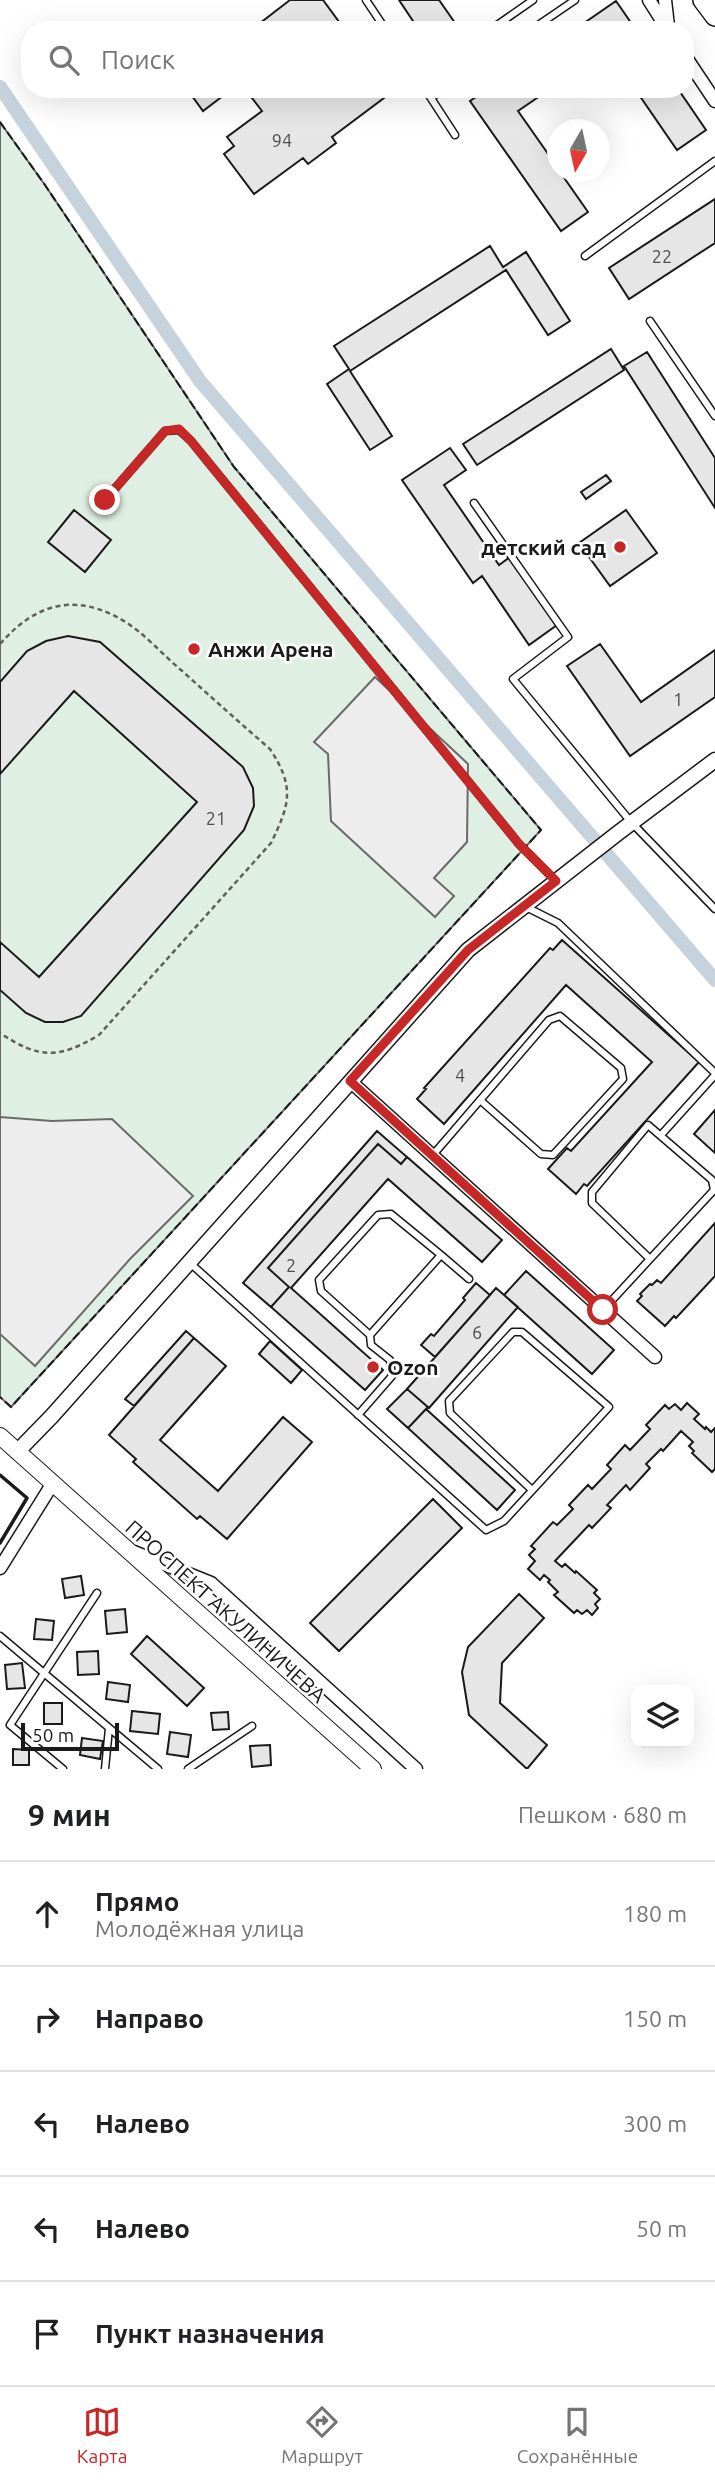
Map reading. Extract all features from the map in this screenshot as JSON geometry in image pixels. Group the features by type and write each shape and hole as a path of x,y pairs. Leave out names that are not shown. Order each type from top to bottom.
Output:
{"main road":[{"path":"704,0 715,16"},
{"path":"0,1436 17,1452"},
{"name":"ПРОСПЕКТ АКУЛИНИЧЕВА","path":"17,1452 373,1769"}],"street":[{"path":"649,0 662,21"},
{"path":"665,0 667,21"},
{"path":"694,70 715,101"},
{"path":"17,1452 468,950 715,760"},
{"path":"350,1081 655,1357"},
{"path":"0,1567 53,1483"},
{"path":"125,1549 211,1583 416,1769"}],"lane":[{"path":"366,0 380,21"},
{"path":"503,21 533,0"},
{"path":"544,21 575,0"},
{"path":"430,98 455,135"},
{"path":"585,256 715,161"},
{"path":"650,321 715,416"},
{"path":"105,500 165,431 179,429 519,844 556,881"},
{"path":"474,503 568,637 513,679 631,822 715,909"},
{"path":"525,906 558,923 715,1074 661,1135"},
{"path":"432,1156 480,1100 549,1020 560,1016 621,1068 623,1079 553,1155 541,1154 480,1100"},
{"path":"603,1310 714,1190 712,1180 648,1125 592,1192 592,1203 650,1259"},
{"path":"358,1415 392,1376 390,1360 371,1345 370,1335 321,1291 320,1280 328,1270 377,1215 391,1214 468,1279"},
{"path":"370,1335 441,1255"},
{"path":"189,1262 486,1530 505,1521 609,1407 522,1332 513,1332 449,1401 450,1413 532,1490"},
{"path":"63,1769 10,1725 97,1593"},
{"path":"0,1636 158,1769"},
{"path":"188,1769 252,1726"},
{"path":"105,1769 109,1728"}],"path":[{"path":"0,644 17,625 40,610 63,605 93,606 125,622 270,749 282,767 289,788 286,809 271,843 99,1035 69,1050 40,1054 17,1044 0,1032"}],"green space":[{"name":"Анжи Арена","path":"0,122 234,467 541,830 11,1407 0,1397"}],"shaded area":[{"path":"375,677 468,764 467,842 434,878 454,896 435,917 331,821 328,754 314,742"},
{"path":"0,1117 52,1121 112,1119 193,1196 130,1259 35,1366 0,1334"}],"building":[{"path":"290,0 323,0 338,21 263,21"},
{"path":"399,0 439,0 454,21 413,21"},
{"path":"616,1 630,21 587,21"},
{"path":"194,98 220,98 203,111"},
{"path":"252,98 384,98 332,137 336,143 308,164 303,158 254,194 224,154 234,146 227,137 262,111"},
{"path":"474,98 537,98 518,111 547,152 547,182 567,182 588,212 561,231 470,101"},
{"path":"641,98 684,98 706,130 677,150"},
{"path":"715,199 715,243 629,299 609,268"},
{"path":"490,246 503,267 526,252 570,321 548,335 506,270 350,371 392,436 370,450 327,384 349,369 334,346"},
{"path":"611,349 624,370 477,465 463,444"},
{"path":"647,352 715,458 715,508 624,366"},
{"path":"450,448 466,470 444,485 499,565 510,557 557,625 529,645 482,576 473,583 402,480"},
{"path":"606,475 611,481 586,499 581,492"},
{"path":"74,510 111,540 85,572 48,542"},
{"path":"626,510 657,553 610,586 579,543"},
{"path":"68,636 100,642 243,767 253,788 254,806 244,830 81,1016 63,1022 45,1022 26,1013 0,990 0,942 39,977 197,802 74,691 0,774 0,682 27,651 46,641"},
{"path":"600,644 641,702 715,650 715,697 630,756 567,666"},
{"path":"562,940 699,1062 587,1186 584,1184 576,1194 548,1169 567,1148 571,1151 652,1062 566,985 444,1124 417,1099 550,948 553,950"},
{"path":"715,1110 715,1153 694,1134"},
{"path":"377,1131 407,1157 401,1164 378,1144 268,1268 289,1287 271,1307 243,1283"},
{"path":"378,1144 401,1164 407,1157 502,1240 482,1262 388,1179 291,1288 383,1370 365,1390 271,1307 289,1287 268,1268"},
{"path":"715,1223 715,1276 676,1318 674,1316 665,1326 637,1301 642,1296 640,1294 657,1280 661,1283"},
{"path":"526,1271 614,1350 592,1374 504,1295"},
{"path":"476,1283 490,1295 435,1357 421,1345 431,1334 434,1336"},
{"path":"496,1288 518,1307 429,1408 407,1389"},
{"path":"186,1331 194,1338 134,1406 125,1399"},
{"path":"194,1338 226,1366 160,1440 218,1491 283,1417 312,1442 227,1539 200,1516 197,1519 133,1462 136,1459 109,1435"},
{"path":"270,1341 302,1370 291,1383 259,1354"},
{"path":"407,1389 428,1407 408,1428 387,1409"},
{"path":"687,1403 699,1414 694,1419 705,1429 706,1427 711,1432 715,1428 715,1469 712,1472 692,1453 694,1451 689,1446 693,1442 681,1431 663,1451 661,1449 646,1464 650,1468 630,1490 626,1485 607,1505 611,1508 592,1528 589,1525 555,1561 562,1567 565,1564 575,1573 576,1571 597,1590 594,1593 600,1599 595,1604 598,1608 592,1615 587,1610 582,1614 577,1610 574,1613 554,1595 558,1592 548,1582 550,1580 544,1575 540,1580 528,1569 535,1561 529,1555 535,1549 531,1546 553,1522 557,1525 573,1509 569,1505 588,1485 592,1489 611,1469 607,1465 625,1445 630,1450 650,1429 646,1425 665,1405 669,1409 675,1404 681,1410"},
{"path":"426,1409 515,1490 497,1510 408,1428"},
{"path":"433,1499 462,1528 339,1651 310,1623"},
{"path":"81,1576 84,1595 65,1598 62,1579"},
{"path":"519,1594 544,1618 502,1663 500,1703 547,1745 527,1769 469,1715 462,1672 468,1647"},
{"path":"125,1609 127,1632 107,1634 105,1611"},
{"path":"36,1619 54,1621 52,1640 34,1639"},
{"path":"147,1636 204,1688 187,1706 131,1654"},
{"path":"98,1651 99,1674 78,1675 77,1652"},
{"path":"22,1663 25,1688 7,1689 5,1665"},
{"path":"108,1682 130,1685 128,1702 106,1699"},
{"path":"44,1703 62,1703 62,1724 44,1724"},
{"path":"132,1711 160,1714 158,1734 130,1731"},
{"path":"228,1712 229,1729 213,1730 211,1713"},
{"path":"170,1732 191,1735 188,1757 167,1754"},
{"path":"82,1738 103,1741 100,1759 80,1755"},
{"path":"270,1745 271,1765 252,1767 250,1746"},
{"path":"13,1749 29,1750 29,1765 13,1765"}],"waterway":[{"path":"0,87 200,381 715,980"}],"fence":[{"path":"0,122 234,467 541,830 11,1407 0,1397"}],"wall":[{"path":"0,1475 27,1498 0,1543"}],"place":[{"name":"детский сад","path":"620,547"},
{"name":"Анжи Арена","path":"194,649"},
{"name":"Ozon","path":"373,1367"}],"route":[{"path":"105,500 165,431 179,429 519,844 556,881 468,950 350,1081 603,1310"}]}
